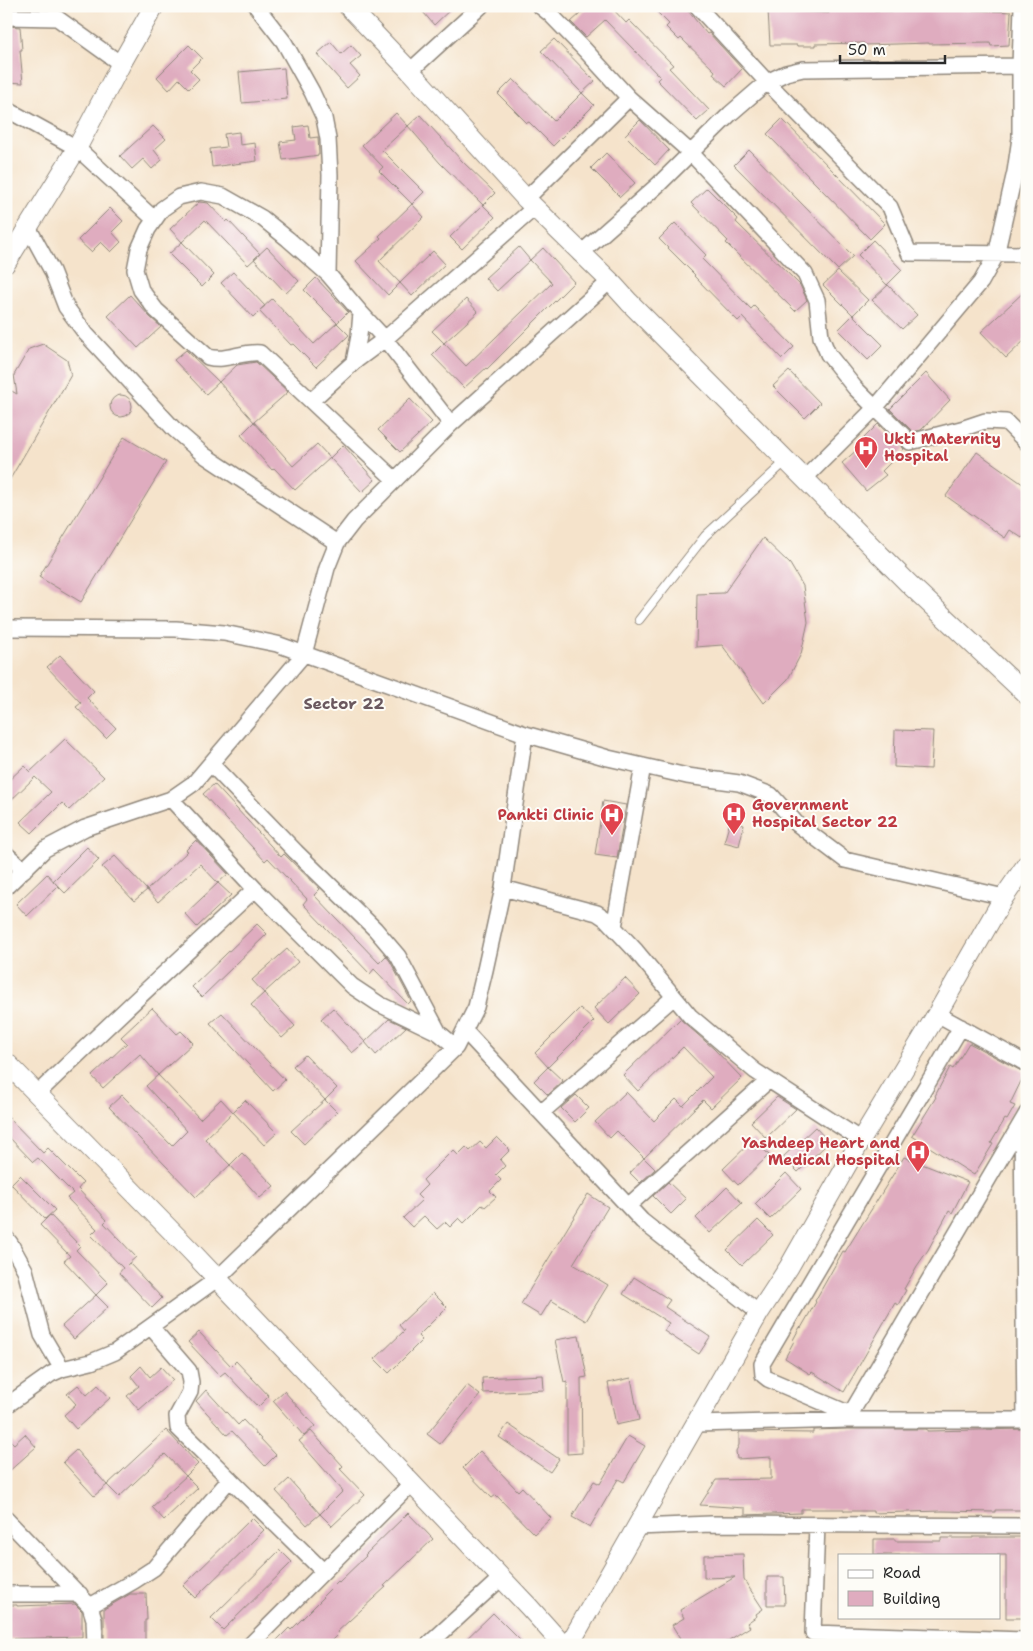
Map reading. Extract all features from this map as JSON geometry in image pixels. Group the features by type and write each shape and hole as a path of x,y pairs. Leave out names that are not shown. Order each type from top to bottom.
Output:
{"street":[{"path":"6,263 77,148 154,6"},
{"path":"256,6 284,42 324,118 328,139 330,175 328,274"},
{"path":"348,6 410,71 530,204 610,281 908,583 1027,695"},
{"path":"540,6 585,50 629,98 690,152 805,274 817,300 821,337 828,354 839,369 875,408 910,442 985,421 1006,422 1027,443"},
{"path":"697,6 767,82 890,207 908,253 1027,254"},
{"path":"805,478 875,408 981,282 996,255 1024,138 1020,66 1024,32 1022,6"},
{"path":"410,71 474,8"},
{"path":"6,17 57,12 121,64"},
{"path":"580,254 659,184 690,152 767,82 786,73 803,69 1020,66"},
{"path":"311,401 354,362 386,339 530,204 629,98"},
{"path":"6,108 77,148 154,219"},
{"path":"394,479 260,353 251,352 217,359 208,357 156,310 141,290 135,270 140,249 148,229 162,209 180,197 201,192 223,196 262,218 328,274 386,339 451,424"},
{"path":"28,227 52,271 66,307 86,334 174,429 204,455 337,543"},
{"path":"6,887 45,849 85,828 171,799 194,783 304,654 327,568 337,543 354,521 451,424 610,281"},
{"path":"354,362 361,313"},
{"path":"6,628 176,629 224,633 277,644 525,734 643,766 687,776 739,783 770,795 796,823 845,860 1004,898"},
{"path":"6,1406 51,1374 62,1369 91,1362 115,1352 217,1278 456,1047 476,1007 503,888 525,734"},
{"path":"211,764 296,852 375,929 398,956 439,1033"},
{"path":"614,927 643,766"},
{"path":"171,799 255,889 352,986 379,1004 439,1033 456,1047"},
{"path":"6,854 24,870"},
{"path":"569,1645 697,1424 759,1312 789,1266 1004,898 1026,867"},
{"path":"503,888 598,913 614,927 690,1016 755,1071 861,1140"},
{"path":"37,1094 117,1016 255,889"},
{"path":"542,1112 674,997"},
{"path":"937,1014 1027,1064"},
{"path":"848,1417 768,1379 763,1374 762,1364 961,1027"},
{"path":"465,1031 642,1221 759,1312"},
{"path":"6,1062 217,1278 502,1578 562,1645"},
{"path":"628,1206 769,1080"},
{"path":"848,1417 1024,1117"},
{"path":"697,1424 848,1417 1026,1420 1024,1117"},
{"path":"6,1238 25,1270 42,1335 62,1369"},
{"path":"151,1327 189,1372 190,1392 177,1416 178,1428 323,1571"},
{"path":"6,1594 85,1600 134,1581 154,1568 230,1479"},
{"path":"250,1645 411,1484"},
{"path":"6,1519 85,1600 94,1619 95,1645"},
{"path":"637,1527 711,1524 1027,1526"},
{"path":"817,1525 813,1633 908,1640 1018,1642"},
{"path":"428,1645 502,1578"}],"lane":[{"path":"639,620 705,536 787,461"}],"building":[{"path":"418,6 454,6 434,25"},
{"path":"589,6 610,6 626,23 629,20 673,65 669,68 709,110 697,121 657,80 660,77 605,20 586,37 571,22"},
{"path":"651,6 684,6 707,34 709,33 742,69 726,86 713,74 715,71 681,38 679,40 666,27 669,24"},
{"path":"829,8 892,11 892,9 954,9 1011,12 1009,45 991,46 990,43 929,43 864,45 864,43 815,44 815,46 770,45 768,10 829,13"},
{"path":"6,26 20,27 23,83 6,82"},
{"path":"554,39 595,81 582,93 541,51"},
{"path":"331,42 341,54 351,45 361,56 350,65 360,76 347,88 317,54"},
{"path":"189,45 202,58 190,70 199,79 189,89 179,79 169,90 157,77"},
{"path":"284,68 287,99 242,103 239,72"},
{"path":"513,79 554,121 582,93 594,105 553,146 498,94"},
{"path":"396,113 408,126 382,150 424,192 412,204 379,171 383,167 362,145"},
{"path":"420,115 462,161 495,193 483,205 440,163 408,126"},
{"path":"782,119 885,224 870,239 767,134"},
{"path":"640,120 669,150 655,165 625,135"},
{"path":"308,125 310,138 318,137 319,155 283,160 280,142 296,140 294,127"},
{"path":"153,126 166,139 154,150 162,160 152,169 143,159 132,169 120,156"},
{"path":"239,132 240,145 255,143 257,161 212,167 210,149 226,147 224,134"},
{"path":"749,150 853,256 838,270 734,165"},
{"path":"606,153 635,183 620,197 591,168"},
{"path":"707,188 738,219 736,222 800,285 807,300 795,311 726,243 728,241 691,203"},
{"path":"199,202 208,203 226,222 228,220 260,254 248,265 205,220 182,242 170,229"},
{"path":"412,204 424,217 379,261 400,283 388,295 356,261 381,238 379,236"},
{"path":"483,205 495,217 462,249 450,237"},
{"path":"110,208 123,221 112,232 121,242 111,252 101,242 91,252 78,240"},
{"path":"675,223 706,255 702,259 751,309 754,306 794,347 782,359 742,317 738,321 659,239"},
{"path":"873,240 902,270 887,285 858,255"},
{"path":"182,242 214,275 202,287 169,254"},
{"path":"267,247 299,281 286,293 254,259"},
{"path":"519,247 530,260 497,291 485,278"},
{"path":"543,248 574,282 487,369 464,388 432,355 444,343 466,366 552,283 530,260"},
{"path":"433,251 445,264 412,296 400,283"},
{"path":"838,271 868,300 853,315 823,285"},
{"path":"233,272 265,306 272,299 314,344 337,323 349,335 316,367 293,344 291,345 259,311 253,317 221,283"},
{"path":"316,278 348,312 337,323 304,290"},
{"path":"888,285 917,315 902,329 872,300"},
{"path":"1027,289 1027,338 1006,358 981,332"},
{"path":"130,295 161,327 138,348 108,316"},
{"path":"466,299 478,312 444,343 432,331"},
{"path":"853,315 883,345 868,360 838,330"},
{"path":"43,344 67,360 71,375 6,486 6,388 17,394 14,375 29,349"},
{"path":"186,350 219,382 206,394 174,360"},
{"path":"256,362 288,392 254,422 219,382 237,365"},
{"path":"789,371 820,403 805,418 773,386"},
{"path":"926,373 950,400 921,430 913,432 890,409"},
{"path":"121,395 129,398 132,406 129,414 121,417 113,414 110,406 113,398"},
{"path":"410,399 432,422 400,452 378,430"},
{"path":"254,422 293,466 317,444 330,458 295,490 274,468 272,470 241,435"},
{"path":"878,424 904,449 882,471 886,475 866,491 842,463 867,441 864,438"},
{"path":"124,437 166,462 81,602 39,577"},
{"path":"343,445 375,480 362,492 330,458"},
{"path":"977,452 1027,487 1027,532 1022,538 1010,530 1005,538 946,496"},
{"path":"763,538 790,564 803,586 808,622 801,654 788,679 764,703 722,645 696,647 697,594 724,593"},
{"path":"60,655 94,691 87,698 116,728 106,738 76,707 81,703 47,667"},
{"path":"895,730 933,731 931,769 894,767"},
{"path":"65,739 104,777 69,810 62,803 32,833 20,822 51,792 35,777 6,805 6,783 24,766 30,772"},
{"path":"214,784 281,857 284,854 320,889 314,895 379,963 386,956 411,1001 408,1004 374,969 370,974 303,904 307,899 268,858 265,861 203,794"},
{"path":"603,801 626,805 617,858 595,855"},
{"path":"730,822 744,825 739,846 724,842"},
{"path":"196,840 228,874 218,883 200,864 158,902 147,890 188,851 186,850"},
{"path":"87,847 99,860 65,893 53,881"},
{"path":"115,856 147,890 134,901 102,867"},
{"path":"47,874 58,886 27,916 16,904"},
{"path":"218,883 231,895 197,927 185,914"},
{"path":"257,924 267,934 202,997 192,987"},
{"path":"287,949 298,962 264,993 252,980"},
{"path":"625,978 640,994 609,1024 594,1008"},
{"path":"264,993 295,1026 282,1038 251,1005"},
{"path":"152,1008 177,1034 181,1031 193,1043 158,1075 140,1054 103,1088 92,1076 127,1043 121,1037"},
{"path":"333,1008 365,1042 352,1053 321,1019"},
{"path":"580,1008 594,1021 548,1067 535,1053"},
{"path":"222,1013 285,1080 273,1091 210,1023"},
{"path":"389,1019 406,1027 376,1055 365,1042"},
{"path":"680,1019 714,1049 742,1078 711,1108 703,1100 644,1158 617,1131 610,1138 595,1122 626,1092 654,1121 676,1099 683,1106 712,1077 683,1047 638,1091 623,1075"},
{"path":"969,1043 1025,1073 1010,1104 1015,1106 1007,1120 1005,1119 991,1143 993,1144 974,1175 912,1136 936,1097 950,1067 953,1069"},
{"path":"305,1055 337,1088 325,1100 293,1066"},
{"path":"548,1067 563,1081 548,1095 534,1081"},
{"path":"158,1075 200,1119 221,1099 233,1112 205,1139 230,1165 196,1197 109,1107 122,1095 172,1146 187,1131 146,1086"},
{"path":"576,1095 589,1108 575,1122 561,1108"},
{"path":"777,1097 796,1109 766,1138 751,1122"},
{"path":"245,1100 277,1133 264,1145 233,1112"},
{"path":"325,1100 337,1112 304,1144 291,1131"},
{"path":"6,1115 43,1153 48,1148 83,1183 78,1189 107,1220 104,1223 136,1257 129,1263 162,1298 152,1308 119,1273 123,1268 91,1235 97,1229 67,1198 73,1193 38,1158 33,1162 6,1134"},
{"path":"815,1127 829,1142 798,1172 783,1157"},
{"path":"497,1137 510,1150 500,1160 505,1166 496,1175 501,1180 490,1191 496,1197 485,1207 482,1205 464,1223 459,1218 450,1227 445,1222 437,1229 424,1216 412,1227 403,1218 422,1200 417,1195 427,1185 423,1180 453,1150 458,1155 466,1147 470,1151 480,1142 486,1148"},
{"path":"754,1139 769,1155 738,1185 723,1169"},
{"path":"242,1153 274,1186 260,1198 230,1165"},
{"path":"904,1157 968,1182 952,1213 949,1211 917,1266 904,1289 906,1290 898,1305 895,1303 844,1392 785,1358 800,1327 816,1302 843,1251 845,1252"},
{"path":"644,1158 655,1169 640,1183 630,1173"},
{"path":"786,1173 801,1189 770,1219 755,1204"},
{"path":"20,1175 55,1210 45,1219 11,1184"},
{"path":"668,1182 686,1199 671,1214 653,1196"},
{"path":"727,1187 742,1203 710,1233 696,1218"},
{"path":"588,1194 608,1207 573,1264 608,1285 586,1321 551,1300 541,1316 521,1304"},
{"path":"50,1215 80,1246 76,1250 108,1283 96,1295 64,1261 70,1256 40,1225"},
{"path":"758,1220 773,1235 742,1265 727,1250"},
{"path":"634,1277 670,1300 665,1307 710,1337 699,1354 664,1331 669,1323 623,1294"},
{"path":"433,1293 447,1307 418,1336 422,1340 389,1373 375,1359 404,1331 399,1325"},
{"path":"96,1295 108,1307 74,1339 62,1326"},
{"path":"199,1332 231,1366 236,1361 269,1396 258,1407 225,1372 220,1376 188,1342"},
{"path":"579,1336 587,1377 581,1378 582,1453 567,1454 567,1381 564,1382 555,1340"},
{"path":"141,1366 150,1377 161,1367 173,1380 139,1410 127,1396 139,1386 131,1376"},
{"path":"543,1375 544,1390 483,1393 482,1378"},
{"path":"631,1378 639,1420 616,1425 608,1383"},
{"path":"78,1385 87,1395 98,1385 110,1398 76,1429 64,1415 76,1404 67,1394"},
{"path":"467,1385 480,1395 440,1444 427,1434"},
{"path":"206,1390 238,1425 243,1420 276,1455 265,1466 232,1431 227,1435 196,1401"},
{"path":"284,1391 315,1426 304,1436 273,1401"},
{"path":"508,1424 559,1459 550,1472 499,1437"},
{"path":"927,1429 927,1431 1026,1429 1027,1510 873,1513 873,1511 844,1511 844,1509 801,1509 801,1513 745,1515 745,1508 700,1505 716,1480 771,1479 771,1457 737,1459 736,1451 739,1445 739,1432 813,1433 813,1430"},
{"path":"166,1430 198,1464 186,1476 165,1454 119,1497 107,1485"},
{"path":"311,1431 343,1466 340,1469 365,1495 332,1526 320,1514 343,1491 299,1441"},
{"path":"25,1434 36,1447 6,1474 6,1436 14,1444"},
{"path":"628,1436 645,1446 624,1482 618,1479 590,1527 572,1517 594,1481 600,1484"},
{"path":"76,1450 107,1485 94,1496 63,1462"},
{"path":"480,1451 518,1491 522,1487 551,1518 534,1534 496,1495 492,1498 463,1468"},
{"path":"186,1476 198,1488 164,1520 152,1507"},
{"path":"289,1479 320,1514 307,1525 276,1491"},
{"path":"408,1513 433,1539 384,1586 386,1587 337,1632 338,1634 327,1645 272,1645 289,1628 291,1630"},
{"path":"252,1518 264,1530 195,1598 183,1586"},
{"path":"1027,1537 1027,1618 1006,1618 1006,1555 874,1554 874,1539 941,1541 941,1538"},
{"path":"280,1550 292,1562 223,1630 211,1618"},
{"path":"743,1554 744,1580 763,1609 747,1623 750,1627 721,1645 684,1645 672,1625 684,1618 680,1610 735,1577 704,1578 704,1555"},
{"path":"767,1577 784,1577 785,1605 767,1605"},
{"path":"130,1594 146,1594 147,1620 145,1620 145,1645 104,1645 104,1609"},
{"path":"75,1604 82,1611 82,1637 6,1639 6,1605"},
{"path":"493,1613 525,1645 460,1645"}],"place":[{"name":"Ukti Maternity Hospital","path":"866,469"},
{"name":"Government Hospital Sector 22","path":"734,835"},
{"name":"Pankti Clinic","path":"612,836"},
{"name":"Yashdeep Heart and Medical Hospital","path":"918,1173"}],"district":[{"name":"Sector 22","path":"344,703"}]}
